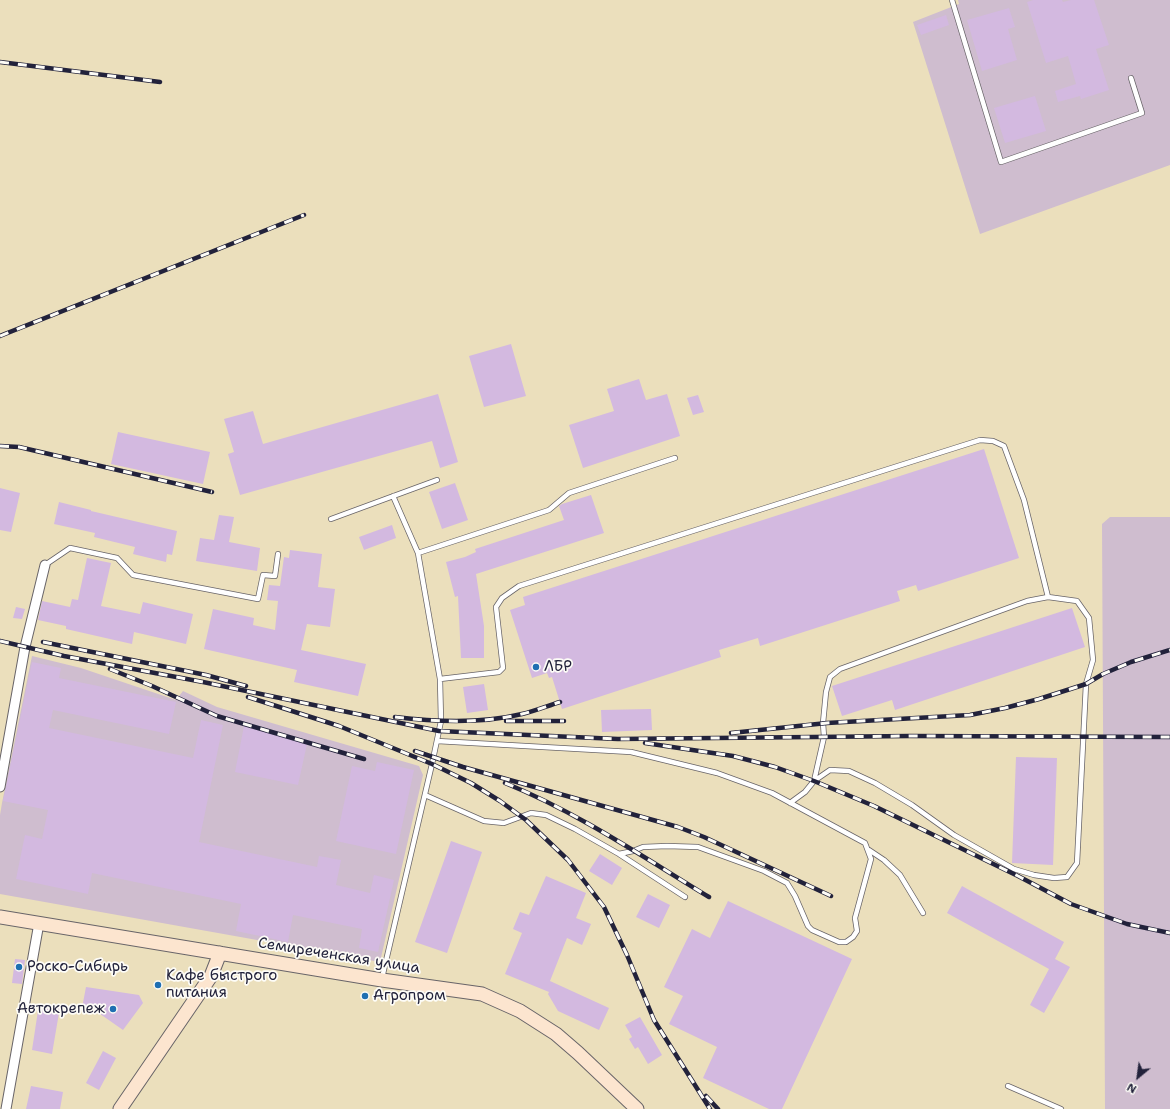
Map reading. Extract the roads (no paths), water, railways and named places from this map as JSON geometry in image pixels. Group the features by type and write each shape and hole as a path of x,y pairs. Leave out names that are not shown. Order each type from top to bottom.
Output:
{"main road":[{"name":"Семиреченская улица","path":"0,917 382,980 482,994 520,1011 556,1034 637,1109"},
{"path":"120,1109 211,976 220,953"}],"street":[{"path":"0,787 25,647 45,565"},
{"path":"6,1109 39,923"}],"lane":[{"path":"952,0 1002,162 1142,113 1131,78"},
{"path":"440,679 499,672 503,668 496,608 502,598 520,586 980,440 993,441 1004,446 1024,500 1048,597"},
{"path":"418,553 549,510 569,493 675,458"},
{"path":"331,519 437,480"},
{"path":"382,980 441,721 440,679 418,553 393,496"},
{"path":"45,565 70,548 117,558 133,575 258,599 263,575 275,576 278,554"},
{"path":"790,803 805,792 814,781 830,770 849,771 875,783 912,805 954,835 1014,869 1034,875 1054,878 1067,877 1077,863 1086,684 1094,660 1089,618 1078,601 1048,597 1019,604 840,670 830,677 826,692 823,723 824,737 814,781"},
{"path":"437,740 632,752 717,773 772,793 865,843 871,859 856,918 856,931 853,937 846,942 839,942 812,930 808,926 795,896 787,883 764,871 698,847 644,847 619,854"},
{"path":"425,795 484,821 504,824 531,813 546,815 576,829 619,854 685,897"},
{"path":"868,850 884,860 900,875 923,913"},
{"path":"1008,1086 1060,1109"}],"railway":[{"path":"0,62 160,82"},
{"path":"0,336 304,215"},
{"path":"0,446 19,447 212,492"},
{"path":"0,641 64,656 203,682 439,731 618,739 910,736 1170,737"},
{"path":"43,642 206,675 246,686"},
{"path":"731,733 827,723 970,715 1039,699 1086,684 1103,674 1131,662 1170,650"},
{"path":"110,669 152,686 217,716 364,759"},
{"path":"248,697 339,726 432,764 471,783 500,801 526,820 568,860 604,907 627,955 654,1020 710,1109"},
{"path":"395,717 443,721 475,721 527,713 560,702"},
{"path":"506,721 564,721"},
{"path":"645,743 733,756 775,767 814,781 874,806 1018,876 1071,904 1127,924 1170,933"},
{"path":"415,751 463,767 678,827 704,837 831,896"},
{"path":"505,783 558,807 584,821 709,897"},
{"path":"706,1096 718,1109"}],"place":[{"name":"ЛБР","path":"536,667"},
{"name":"Роско-Сибирь","path":"19,967"},
{"name":"Кафе быстрого питания","path":"158,985"},
{"name":"Агропром","path":"365,996"},
{"name":"Автокрепеж","path":"113,1009"}]}
